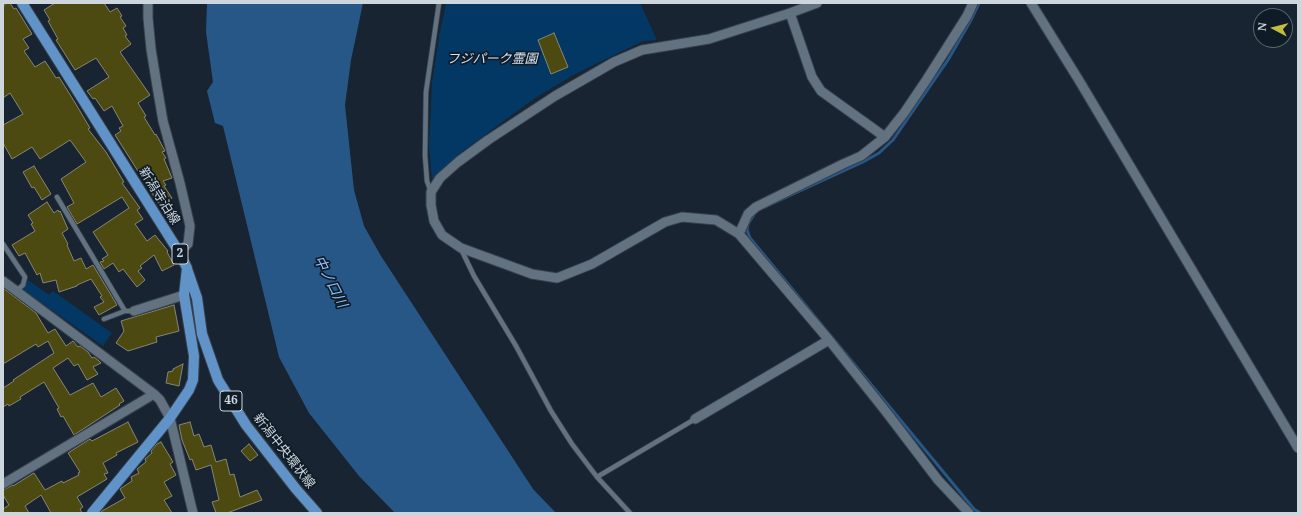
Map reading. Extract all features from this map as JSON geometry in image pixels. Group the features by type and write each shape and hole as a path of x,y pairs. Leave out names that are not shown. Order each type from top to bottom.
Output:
{"main road":[{"name":"新潟寺泊線","path":"22,3 179,252 187,268"},
{"name":"2","path":"92,513 170,418 189,390 193,380 194,356 184,295 187,268"},
{"name":"新潟中央環状線","path":"187,268 196,298 202,334 218,380 246,424 296,489 317,513"}],"street":[{"path":"148,3 151,49 159,100 190,226 188,244 179,252"},
{"path":"818,3 709,39 642,50 614,62 555,96 488,140 458,162 440,178 431,192 431,205 434,221 442,235 461,248 532,274 557,278 592,264 665,222 682,217 716,220 739,234 828,340 887,413 938,480 969,513"},
{"path":"739,234 748,214 756,207 861,156 885,137 931,74 967,16 973,3"},
{"path":"1031,3 1084,88 1298,448"},
{"path":"790,13 812,77 821,91 885,137"},
{"path":"3,282 160,400 170,418 193,513"},
{"path":"129,311 184,295"},
{"path":"695,419 828,340"},
{"path":"3,484 154,394"}],"lane":[{"path":"431,192 427,181 424,155 426,92 439,3"},
{"path":"57,197 129,311 104,319"},
{"path":"3,244 25,277 22,285 16,291"},
{"path":"461,248 474,276 516,346 551,411 572,444 598,477 630,513"},
{"path":"598,477 695,419"}],"green space":[{"name":"フジパーク霊園","path":"446,3 640,3 657,40 643,41 575,74 535,98 463,151 432,179 429,148 432,83"},
{"path":"28,280 49,295 53,291 112,333 103,346 22,289"}],"water":[{"name":"中ノ口川","path":"207,3 363,3 351,60 345,105 354,190 364,226 381,256 533,489 556,513 395,513 359,476 309,413 279,357 223,126 215,123 207,91 213,82 206,32"}],"building":[{"path":"10,3 14,9 16,8 32,34 23,39 29,48 24,51 35,67 45,61 56,78 59,77 90,128 88,129 106,152 124,182 122,183 140,208 137,210 143,219 135,224 147,241 155,235 168,251 167,252 174,265 162,271 154,255 140,266 142,268 138,271 145,280 137,287 123,269 119,272 113,263 104,269 100,262 104,261 102,259 108,255 93,232 129,208 122,197 77,224 67,207 74,203 61,179 86,162 70,140 40,159 32,147 12,159 3,143 3,125 23,114 10,93 3,98 3,6"},
{"path":"55,3 104,3 110,12 117,8 122,16 120,17 126,26 123,28 127,35 125,36 131,44 120,52 150,95 138,103 146,116 144,117 155,135 156,134 165,151 162,152 166,158 164,159 172,178 163,181 166,185 164,186 172,198 168,201 170,204 168,205 177,219 171,223 115,135 121,131 119,128 123,126 112,106 104,111 95,98 93,99 87,91 109,77 96,58 75,70 56,40 58,39 44,10"},
{"path":"554,33 568,67 551,74 538,40"},
{"path":"34,166 51,194 42,200 34,187 32,188 23,172"},
{"path":"47,202 54,213 58,210 59,212 60,211 68,229 62,233 74,261 81,258 86,269 93,265 117,305 99,315 94,307 104,302 100,297 102,296 91,279 77,286 59,292 56,280 43,283 40,273 37,275 25,253 19,256 12,245 35,231 31,224 33,223 28,215"},
{"path":"3,288 36,313 48,333 55,329 66,346 73,341 78,347 80,346 88,352 92,358 94,357 101,363 93,367 98,374 87,380 78,364 74,366 68,358 53,368 70,395 93,383 101,397 116,388 124,401 74,435 63,416 61,417 57,409 59,408 44,382 20,397 21,399 9,406 8,404 3,407 3,388 54,353 48,341 38,347 36,344 3,364"},
{"path":"174,305 179,331 156,337 157,342 128,351 116,343 124,331 121,321"},
{"path":"183,364 179,386 166,383 168,372 173,371 173,369"},
{"path":"128,422 138,442 116,453 117,455 103,463 108,473 104,474 107,479 77,497 83,507 80,509 82,513 51,513 41,495 25,506 29,513 3,513 3,509 9,505 3,495 3,490 13,486 34,473 45,490 62,481 63,483 79,475 78,473 80,472 68,453 90,439 92,441"},
{"path":"190,422 194,436 199,434 204,447 211,445 216,462 226,459 230,475 234,474 240,497 257,490 262,500 227,513 216,513 212,502 219,500 211,465 196,470 192,459 190,460 182,440 179,425"},
{"path":"161,442 173,462 170,464 176,475 164,482 172,496 164,500 172,513 100,513 125,498 120,489 132,481 131,477 139,473 137,469 146,462 145,459 152,453 151,451"},
{"path":"249,444 258,455 250,461 241,451"}],"waterway":[{"path":"765,207 863,162 879,153 893,140 948,60 979,3"},
{"path":"755,213 748,224 747,230 750,238 974,509 980,513"}]}
